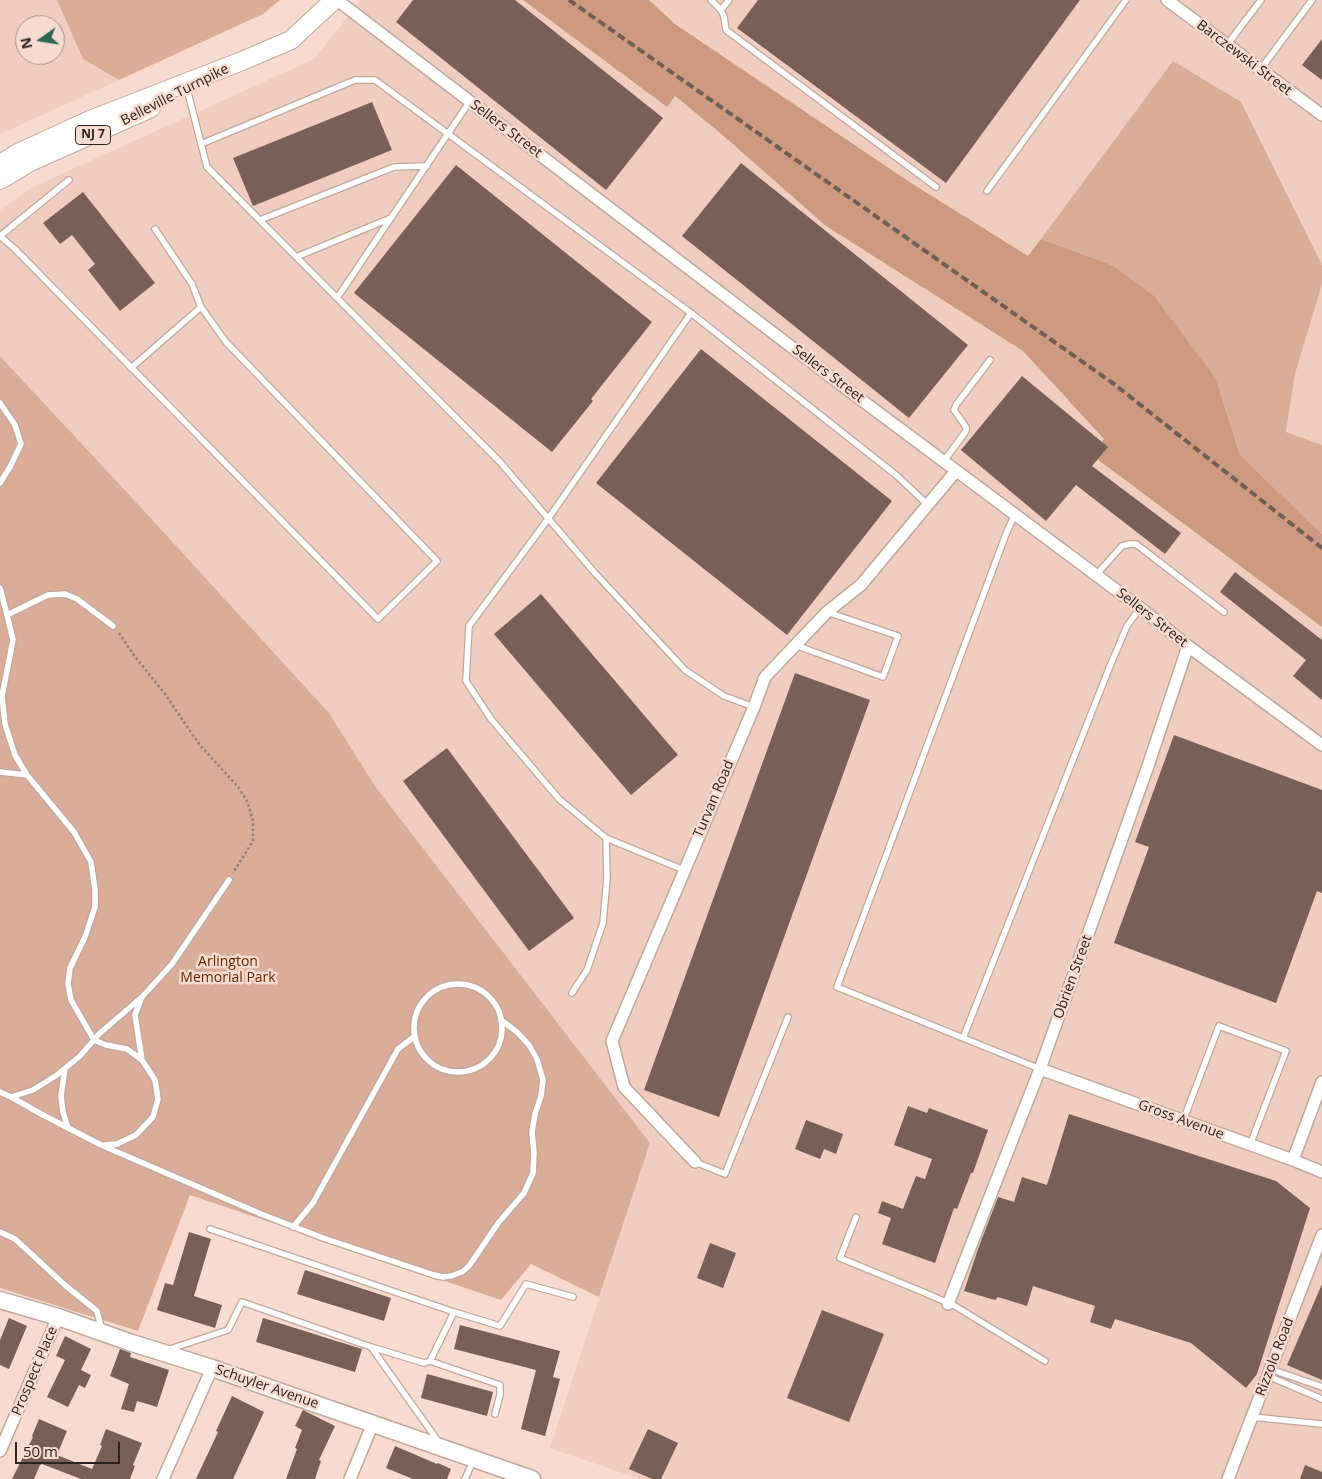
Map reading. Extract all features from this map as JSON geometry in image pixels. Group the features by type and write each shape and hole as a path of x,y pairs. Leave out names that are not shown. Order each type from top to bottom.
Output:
{"main road":[{"name":"Belleville Turnpike","path":"0,164 18,153 90,120 291,40 335,0"},
{"name":"Belleville Turnpike","path":"0,180 30,162 146,111 242,61"},
{"name":"Schuyler Avenue","path":"0,1300 58,1317 212,1368 532,1479"}],"street":[{"name":"Sellers Street","path":"335,0 844,387 1322,745"},
{"name":"Barczewski Street","path":"1167,0 1322,115"},
{"name":"Turvan Road","path":"695,1162 624,1087 612,1041 754,707 765,676 827,612 861,585 956,471"},
{"name":"Obrien Street","path":"948,1304 1040,1069 1148,766 1188,646"},
{"name":"Gross Avenue","path":"1040,1069 1322,1172"},
{"path":"1293,1160 1322,1082"},
{"name":"Rizzolo Road","path":"1228,1479 1322,1235"},
{"name":"Prospect Place","path":"0,1451 58,1317"},
{"path":"163,1479 212,1368"},
{"path":"350,1479 373,1423"}],"lane":[{"path":"711,0 721,10 726,30 936,188"},
{"path":"721,10 729,0"},
{"path":"987,191 1126,0"},
{"path":"1227,45 1261,0"},
{"path":"1260,70 1312,0"},
{"path":"201,144 355,80 375,80 691,313 896,475 928,505"},
{"path":"187,89 207,167 500,462 594,572 685,670 724,696 754,707"},
{"path":"337,298 470,101"},
{"path":"260,220 394,167 427,166"},
{"path":"69,180 0,236 15,249 378,619 437,561 226,342 201,307 192,284 155,229"},
{"path":"296,257 392,217"},
{"path":"132,368 201,307"},
{"path":"684,870 606,838 559,799 491,719 466,681 469,626 548,519 691,313"},
{"path":"944,461 966,431 966,427 954,410 956,405 990,360"},
{"path":"0,403 15,425 21,444 0,483"},
{"path":"1015,514 837,987 1040,1069"},
{"path":"1096,575 1122,546 1136,544 1224,612"},
{"path":"0,588 13,640 1,698 5,724 15,755 27,775 74,832 91,862 95,890 95,907 85,936 70,968 68,984 71,1000 94,1040 106,1045 127,1049 142,1060 155,1080 158,1099 153,1117 136,1135 118,1144 102,1145"},
{"path":"7,615 48,595 65,594 77,600 114,626"},
{"path":"963,1038 1110,666 1127,626 1140,608"},
{"path":"795,645 883,677 898,636 827,612"},
{"path":"0,772 27,775"},
{"path":"572,992 587,970 603,924 607,878 606,838"},
{"path":"11,1097 33,1090 57,1075 80,1056 94,1040 142,997 172,964 229,880"},
{"path":"452,984 468,985 482,991 493,1001 499,1013 502,1026 500,1040 494,1052 485,1062 473,1069 460,1072 446,1071 434,1065 423,1054 415,1036 414,1026 417,1011 426,998 438,989 452,984"},
{"path":"142,997 135,1016 142,1060"},
{"path":"695,1162 725,1174 788,1017"},
{"path":"0,1092 102,1145 293,1227 434,1275 451,1276 462,1272 469,1266 499,1222 524,1193 533,1173 532,1132 543,1080 538,1060 529,1045 517,1032 501,1020"},
{"path":"1184,1121 1219,1026 1286,1051 1250,1145"},
{"path":"293,1227 313,1202 398,1049 415,1036"},
{"path":"65,1068 61,1096 68,1128"},
{"path":"856,1218 840,1258 955,1306 1045,1361"},
{"path":"210,1230 500,1326 526,1284 573,1298"},
{"path":"0,1232 15,1239 66,1286 97,1311 102,1333"},
{"path":"160,1352 228,1330 242,1302 370,1347 424,1363 430,1361 500,1385 500,1396 495,1414"},
{"path":"430,1361 454,1312"},
{"path":"370,1347 443,1448"},
{"path":"1269,1372 1322,1387"},
{"path":"1269,1372 1322,1399"},
{"path":"1252,1417 1322,1424"},
{"path":"465,1479 474,1459"}],"path":[{"path":"114,626 133,654 165,694 200,745 238,788 248,803 253,821 253,841 229,880"}],"shaded area":[{"path":"0,0 57,0 64,15 15,15 15,65 65,65 65,18 83,59 119,80 0,134"},
{"path":"361,0 523,0 667,107 675,96 826,226 1023,351 1104,439 1093,456 1322,627 1322,1479 640,1479 550,1448 650,1143 375,786 329,713 0,356 0,210 31,188 314,59"},
{"path":"523,0 649,0 675,24 911,183 1028,256 1041,239 1112,265 1154,296 1216,379 1240,455 1322,534 1322,627 1093,456 1104,439 1023,351 826,226 675,96 667,107"},
{"path":"649,0 1322,0 1322,265 1241,102 1029,257 911,183 675,24"},
{"path":"1322,284 1322,445 1286,432 1295,374"}],"green space":[{"path":"57,0 280,0 263,14 119,80 83,59"},
{"path":"1173,61 1241,102 1322,265 1322,284 1295,374 1286,432 1322,445 1322,534 1240,455 1216,379 1112,265 1041,239"},
{"name":"Arlington Memorial Park","path":"0,356 329,713 375,786 650,1143 599,1297 531,1264 501,1300 190,1195 138,1331 0,1288"}],"building":[{"path":"413,0 515,0 663,118 606,190 396,22"},
{"path":"758,0 1080,0 946,183 737,28"},
{"path":"1322,39 1322,80 1302,65"},
{"path":"372,102 392,150 253,206 233,158"},
{"path":"741,163 968,345 909,418 682,236"},
{"path":"456,165 652,322 552,452 354,293"},
{"path":"83,192 155,283 120,311 88,270 95,264 72,235 60,244 43,223"},
{"path":"701,349 892,501 787,635 596,483"},
{"path":"1022,376 1108,447 1092,466 1181,533 1165,554 1076,485 1046,521 961,450"},
{"path":"1235,572 1322,640 1322,700 1293,676 1306,660 1220,592"},
{"path":"541,594 678,755 631,795 494,634"},
{"path":"795,673 870,700 719,1117 644,1090"},
{"path":"1174,735 1322,790 1322,893 1317,891 1276,1003 1114,943 1149,847 1135,842"},
{"path":"447,748 574,918 529,951 403,781"},
{"path":"908,1106 927,1113 929,1108 988,1130 973,1173 971,1173 957,1209 954,1208 935,1263 882,1244 891,1218 878,1213 882,1201 903,1209 916,1176 925,1179 932,1159 894,1145"},
{"path":"1069,1114 1276,1181 1310,1208 1257,1374 1246,1388 1191,1343 1115,1319 1111,1329 1090,1322 1095,1306 1033,1286 1027,1306 998,1297 995,1300 964,1291 998,1197 1014,1202 1022,1177 1047,1185"},
{"path":"806,1120 843,1134 836,1154 824,1149 820,1159 795,1149"},
{"path":"189,1232 211,1239 194,1296 222,1305 215,1328 157,1310 165,1283 173,1285"},
{"path":"710,1243 736,1253 723,1288 697,1278"},
{"path":"305,1270 391,1298 384,1321 297,1294"},
{"path":"1322,1284 1322,1380 1287,1365"},
{"path":"822,1310 884,1334 849,1422 787,1398"},
{"path":"9,1318 27,1326 9,1369 0,1365 0,1340"},
{"path":"263,1318 362,1349 355,1372 256,1342"},
{"path":"460,1325 560,1351 553,1377 560,1379 545,1436 521,1429 536,1370 454,1349"},
{"path":"65,1336 91,1349 81,1370 91,1375 85,1388 79,1385 68,1407 47,1397 65,1360 56,1356"},
{"path":"120,1349 131,1353 130,1357 169,1370 157,1407 137,1401 134,1412 121,1409 129,1384 110,1376"},
{"path":"427,1374 493,1392 487,1416 421,1398"},
{"path":"232,1396 264,1412 233,1479 196,1479 218,1432 216,1431"},
{"path":"303,1410 335,1426 319,1460 321,1461 315,1479 286,1479 302,1430 295,1426"},
{"path":"39,1419 67,1431 57,1455 92,1469 102,1446 100,1445 106,1429 142,1443 133,1465 135,1466 130,1479 81,1479 42,1464 34,1479 12,1479 33,1437"},
{"path":"648,1429 678,1443 661,1479 652,1479 629,1469"},
{"path":"395,1446 451,1469 447,1479 413,1479 386,1468"},
{"path":"1305,1465 1322,1472 1322,1479 1300,1479"}],"railway":[{"path":"569,0 1114,384 1322,548"}]}
